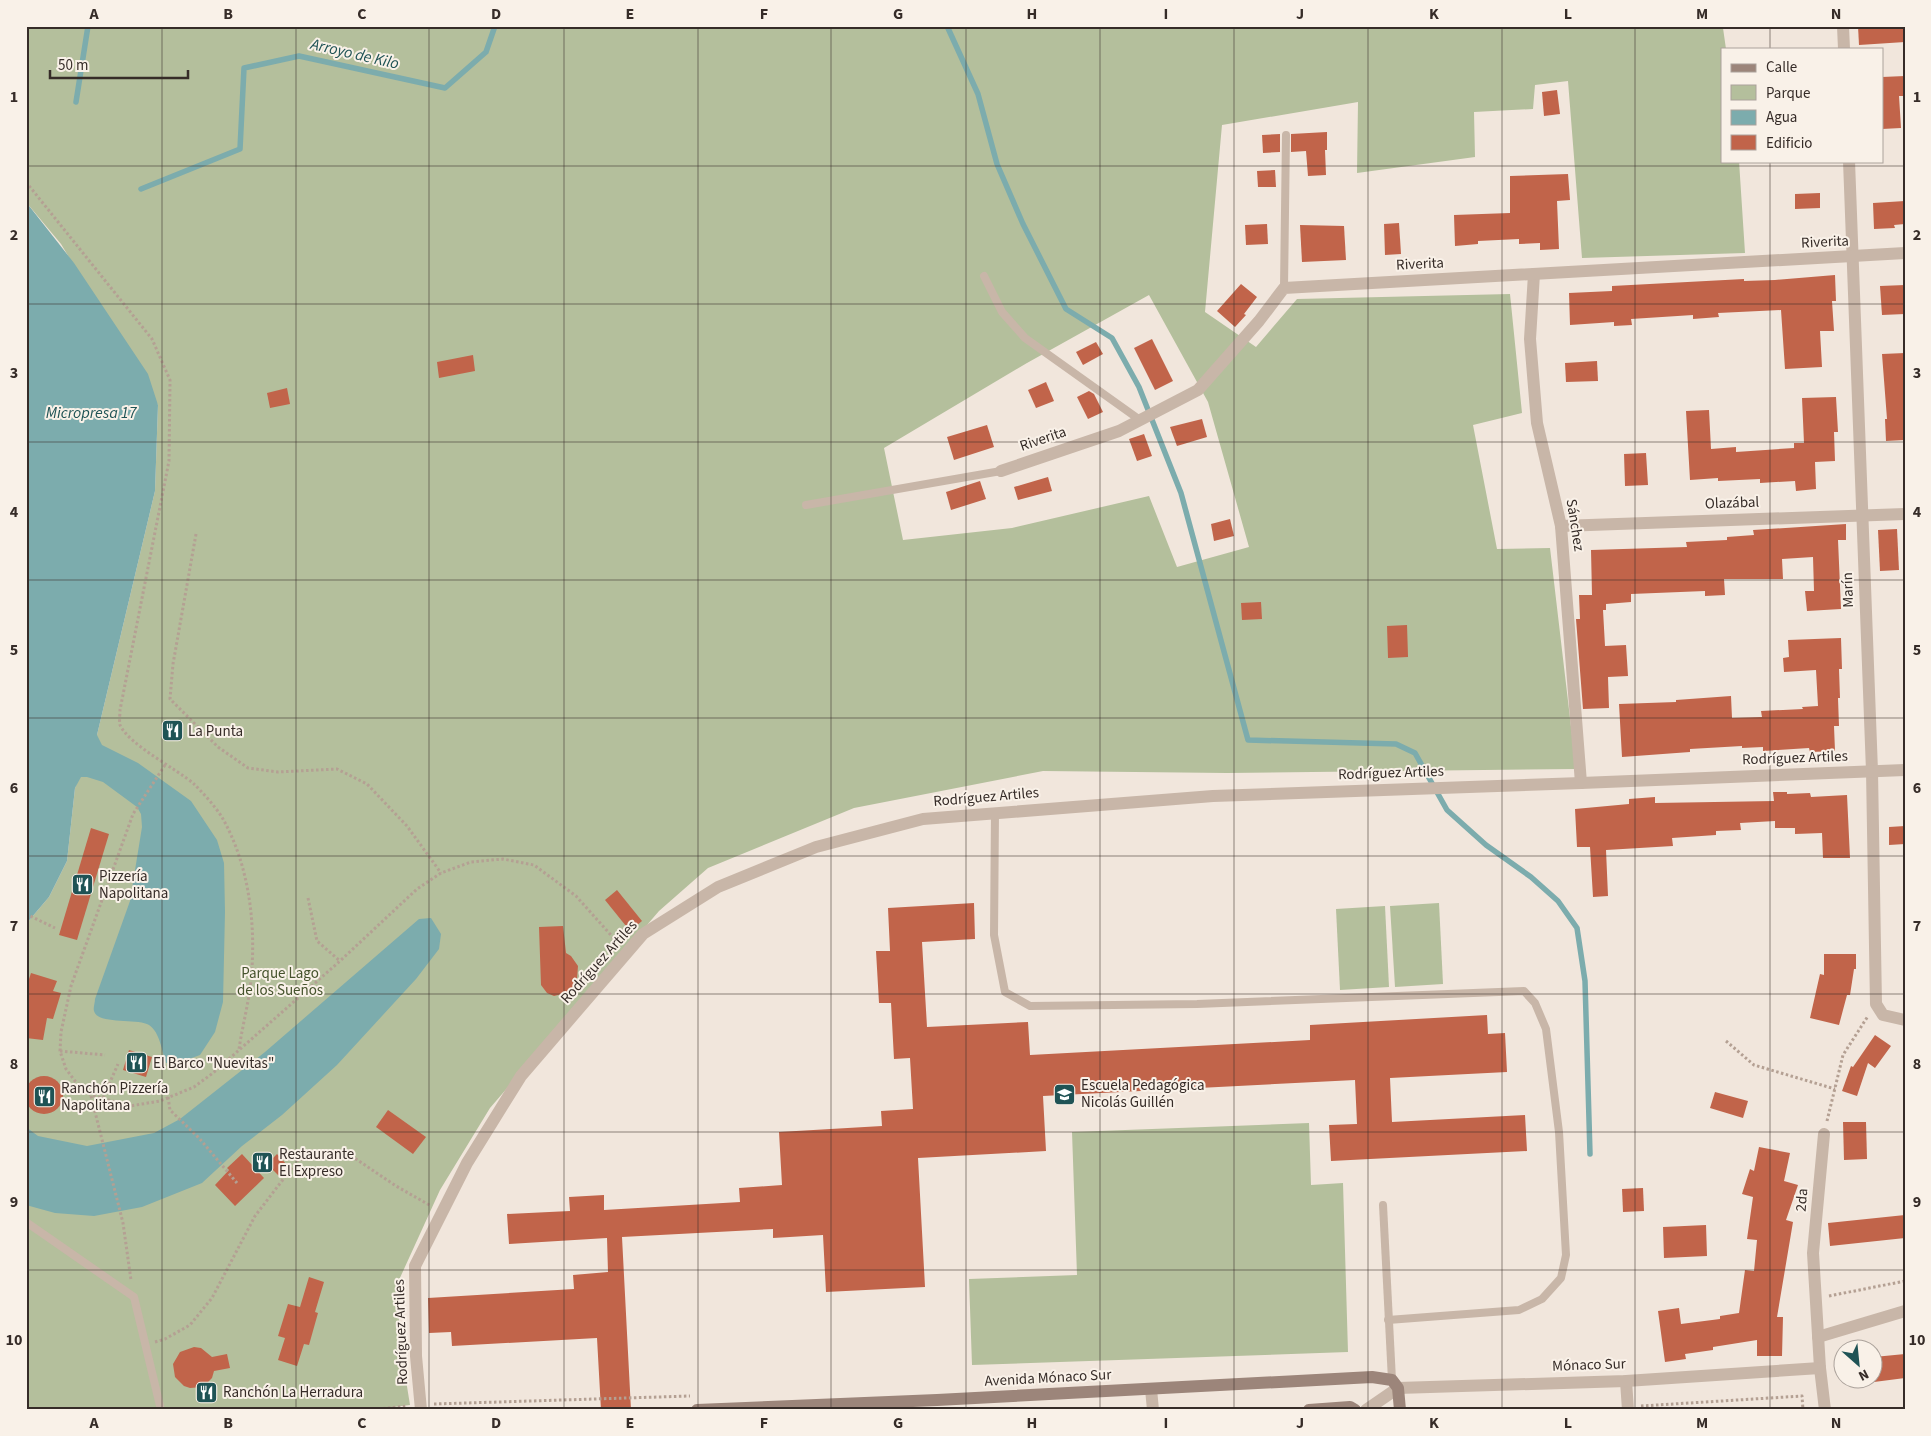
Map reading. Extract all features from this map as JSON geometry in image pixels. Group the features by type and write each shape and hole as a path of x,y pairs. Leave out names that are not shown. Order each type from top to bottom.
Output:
{"main road":[{"name":"Avenida Mónaco Sur","path":"697,1410 937,1405 1151,1389 1372,1377 1395,1384"},
{"path":"1395,1384 1400,1410"},
{"path":"1309,1410 1350,1407 1355,1410"}],"street":[{"path":"1843,26 1844,48"},
{"name":"Marín","path":"1850,162 1872,771 1876,1004"},
{"name":"Riverita","path":"1001,470 1119,430 1198,390 1259,322 1284,288 1905,253"},
{"name":"Sánchez","path":"1534,274 1530,339 1538,423 1561,526 1581,783"},
{"name":"Olazábal","path":"1561,526 1905,514"},
{"name":"Rodríguez Artiles","path":"421,1410 416,1356 415,1266 467,1163 521,1076 643,934 718,887 816,846 923,819 1213,796 1905,770"},
{"path":"1876,1004 1883,1015 1905,1020"},
{"name":"2da","path":"1824,1134 1813,1253 1824,1410"},
{"path":"1818,1337 1905,1311"},
{"name":"Mónaco Sur","path":"1395,1384 1626,1380 1820,1368"},
{"path":"1626,1380 1628,1409"},
{"path":"1366,1410 1395,1384"},
{"path":"1151,1389 1153,1410"}],"lane":[{"path":"1284,288 1286,135"},
{"path":"984,276 1002,312 1025,338 1140,420"},
{"path":"806,505 1001,470"},
{"path":"995,812 994,935 1005,992 1030,1006 1197,1004 1524,990 1535,1003 1546,1029 1559,1132 1566,1255 1561,1278 1542,1300 1519,1310 1388,1320"},
{"path":"1383,1204 1388,1320 1395,1384"},
{"path":"26,1222 134,1297 161,1410"}],"path":[{"path":"26,182 152,339 170,380 168,461 120,710 120,724 128,735 165,765 193,784 222,818 235,845 246,880 252,941 250,988 239,1050"},
{"path":"196,534 173,664 170,699 218,748 248,768 278,772 337,769 367,784 407,826 440,873"},
{"path":"165,765 133,814 72,986 61,1032 60,1050 66,1069 75,1081 91,1095 130,1106 160,1101 194,1087 340,961 417,889 440,873 471,862 503,859 534,865 576,896 626,953"},
{"path":"308,898 317,941 340,961"},
{"path":"26,914 55,928"},
{"path":"1824,1134 1843,1055 1876,1004"},
{"path":"1726,1041 1754,1065 1835,1089"},
{"path":"60,1050 105,1055"},
{"path":"103,1098 118,1064"},
{"path":"91,1095 123,1223 134,1297"},
{"path":"168,1097 170,1110 199,1138 237,1183"},
{"path":"145,1346 165,1339 190,1325 212,1298 255,1216 298,1160 319,1155 356,1159 421,1202 443,1210"},
{"path":"1816,1298 1905,1281"},
{"path":"1598,1410 1802,1396 1803,1410"}],"green space":[{"name":"Parque Lago de los Sueños","path":"26,26 1668,26 1723,28 1726,48 1721,48 1721,162 1739,162 1745,253 1582,258 1568,81 1535,85 1533,109 1474,112 1475,157 1357,173 1358,102 1222,125 1205,312 1256,347 1297,299 1510,294 1522,413 1473,425 1497,549 1550,548 1576,769 1227,773 1043,771 854,808 708,868 659,911 490,1108 440,1190 399,1280 399,1337 410,1405 368,1410 26,1410 26,924 49,897 67,861 75,788 97,735 155,491 158,405 61,244 26,202","holes":["1149,295 1208,402 1249,547 1177,567 1149,496 1012,528 903,540 884,448 1027,363"]},
{"path":"1439,903 1443,984 1395,987 1390,906"},
{"path":"1385,906 1389,987 1340,990 1336,909"},
{"path":"1309,1123 1311,1185 1343,1183 1348,1352 972,1365 969,1279 1077,1275 1072,1132"}],"water":[{"name":"Micropresa 17","path":"26,202 74,263 148,374 158,405 155,491 97,735 102,745 138,763 191,801 217,840 224,863 223,1002 215,1032 200,1055 178,1063 166,1063 156,1032 149,1025 102,1018 94,1011 95,999 130,901 142,827 141,814 137,807 103,782 81,777 75,788 67,861 49,897 26,924"},
{"path":"431,918 441,934 439,949 416,979 337,1065 282,1115 242,1146 202,1183 142,1207 94,1216 55,1213 26,1205 26,1127 38,1136 87,1146 154,1133 180,1119 265,1052 419,919"}],"building":[{"path":"1858,26 1905,26 1905,42 1859,45"},
{"path":"1905,76 1905,96 1899,96 1901,128 1884,129 1884,77"},
{"path":"1557,90 1560,114 1544,116 1542,92"},
{"path":"1327,132 1327,150 1325,150 1326,175 1308,176 1306,151 1291,152 1291,134"},
{"path":"1280,134 1280,152 1263,153 1262,135"},
{"path":"1275,170 1276,187 1258,187 1257,171"},
{"path":"1568,174 1570,200 1557,201 1559,249 1540,250 1540,243 1519,244 1519,239 1478,241 1478,244 1455,246 1454,215 1510,213 1510,176"},
{"path":"1820,193 1820,208 1795,209 1795,194"},
{"path":"1905,201 1905,224 1894,225 1895,228 1874,229 1873,203"},
{"path":"1399,223 1401,254 1385,255 1384,224"},
{"path":"1267,224 1268,244 1246,245 1245,225"},
{"path":"1300,225 1344,226 1346,260 1302,262"},
{"path":"1835,275 1836,301 1832,301 1834,331 1820,331 1822,367 1785,369 1781,310 1718,313 1719,317 1693,319 1693,315 1631,319 1632,325 1614,326 1614,322 1570,325 1569,293 1612,291 1612,286 1744,279 1744,281 1775,280"},
{"path":"1241,284 1257,297 1244,314 1246,315 1235,327 1217,311"},
{"path":"1905,285 1905,314 1882,315 1880,286"},
{"path":"1152,339 1173,381 1155,390 1134,348"},
{"path":"1096,342 1103,354 1083,365 1076,352"},
{"path":"1905,353 1905,440 1886,441 1885,419 1887,419 1882,354"},
{"path":"473,355 475,371 439,378 437,362"},
{"path":"1597,361 1598,381 1566,382 1565,363"},
{"path":"1046,382 1054,401 1036,408 1028,390"},
{"path":"287,388 290,404 270,408 267,393"},
{"path":"1089,391 1094,394 1103,412 1088,419 1077,397"},
{"path":"1836,397 1838,432 1834,432 1835,461 1815,462 1816,489 1796,491 1795,481 1760,483 1760,479 1718,481 1718,478 1690,480 1686,411 1709,410 1711,449 1736,447 1736,452 1794,448 1794,443 1804,443 1802,398"},
{"path":"1202,419 1207,437 1177,446 1170,427"},
{"path":"987,425 994,447 954,460 947,437"},
{"path":"1144,434 1152,456 1137,461 1129,439"},
{"path":"1646,453 1648,485 1625,486 1624,454"},
{"path":"1048,477 1052,491 1018,500 1014,487"},
{"path":"980,481 986,499 951,510 946,492"},
{"path":"1230,519 1234,536 1214,541 1211,524"},
{"path":"1846,524 1846,540 1838,540 1841,609 1807,611 1805,591 1814,591 1813,557 1782,559 1783,579 1724,579 1725,595 1705,596 1705,591 1631,594 1631,602 1606,604 1606,610 1603,610 1605,646 1626,645 1628,676 1608,677 1609,708 1583,709 1576,619 1580,619 1579,595 1592,595 1591,550 1687,547 1686,542 1727,540 1727,537 1754,535 1753,530"},
{"path":"1897,529 1899,570 1880,571 1878,530"},
{"path":"1261,602 1262,619 1242,620 1241,603"},
{"path":"1407,625 1408,657 1388,658 1387,626"},
{"path":"1841,638 1842,669 1839,669 1839,726 1834,726 1835,751 1810,752 1809,748 1763,751 1763,747 1742,748 1742,746 1690,749 1690,752 1622,757 1619,704 1676,702 1676,700 1731,696 1732,718 1762,717 1761,711 1803,709 1802,707 1818,706 1816,670 1784,672 1783,658 1789,657 1788,640"},
{"path":"1773,792 1787,792 1787,794 1810,793 1811,797 1847,795 1850,858 1823,858 1822,833 1795,834 1795,828 1775,828 1775,821 1740,823 1741,830 1716,831 1716,835 1672,838 1673,846 1606,850 1608,896 1593,897 1590,847 1577,847 1575,809 1629,804 1629,799 1655,797 1655,803 1774,801"},
{"path":"1905,826 1905,844 1889,845 1889,827"},
{"path":"91,828 109,834 77,940 59,935"},
{"path":"617,890 642,921 630,931 605,900"},
{"path":"974,903 975,939 922,942 927,1027 1028,1022 1030,1055 1310,1040 1310,1025 1487,1015 1488,1034 1505,1033 1507,1072 1390,1078 1392,1122 1525,1115 1527,1151 1331,1161 1329,1125 1357,1124 1355,1080 1043,1096 1046,1151 918,1158 925,1287 826,1292 823,1235 773,1238 773,1229 622,1237 631,1410 601,1410 597,1338 452,1346 451,1332 429,1333 428,1298 574,1289 573,1275 608,1272 607,1238 509,1244 507,1214 570,1211 569,1197 604,1195 604,1210 740,1202 739,1188 782,1185 779,1132 882,1126 881,1111 913,1109 910,1058 894,1059 891,1003 879,1003 876,951 890,951 888,908"},
{"path":"563,926 566,953 571,956 578,966 577,979 573,987 566,993 554,996 547,993 541,985 539,927"},
{"path":"1824,954 1856,954 1856,969 1854,969 1850,995 1847,995 1839,1025 1810,1018 1820,974 1824,975"},
{"path":"31,973 57,981 53,991 61,993 53,1019 47,1018 43,1040 26,1038 26,988"},
{"path":"1875,1035 1891,1046 1875,1068 1868,1063 1857,1096 1842,1091 1851,1066 1853,1067"},
{"name":"El Barco \"Nuevitas\"","path":"129,1050 152,1057 146,1077 123,1070"},
{"name":"Ranchón Pizzería Napolitana","path":"44,1076 58,1081 63,1095 58,1109 44,1114 30,1109 25,1095 30,1081"},
{"path":"1715,1092 1748,1101 1743,1118 1710,1108"},
{"path":"388,1110 426,1137 413,1154 376,1127"},
{"path":"1843,1122 1866,1122 1867,1159 1844,1160"},
{"path":"1759,1147 1790,1153 1784,1181 1798,1185 1786,1220 1793,1222 1777,1317 1783,1317 1782,1356 1757,1356 1757,1340 1713,1347 1713,1350 1685,1354 1686,1359 1665,1362 1658,1311 1679,1308 1681,1324 1720,1319 1720,1316 1739,1313 1745,1270 1754,1271 1757,1240 1747,1239 1753,1197 1742,1194 1750,1169 1754,1171"},
{"path":"242,1154 264,1178 235,1206 215,1185 229,1170 227,1168"},
{"path":"277,1154 288,1166 279,1176 267,1164"},
{"path":"1643,1188 1644,1211 1623,1212 1622,1189"},
{"path":"1905,1215 1905,1238 1830,1246 1828,1223"},
{"path":"1706,1225 1707,1256 1664,1258 1663,1227"},
{"path":"309,1277 324,1282 315,1312 318,1313 309,1345 304,1344 297,1366 278,1360 285,1338 278,1336 288,1304 300,1307"},
{"path":"194,1347 201,1348 212,1357 227,1354 230,1368 214,1371 212,1378 203,1387 190,1388 184,1386 175,1377 173,1364 180,1352"},
{"path":"1905,1354 1905,1378 1884,1381 1884,1356"}],"waterway":[{"path":"76,102 88,26"},
{"name":"Arroyo de Kilo","path":"141,189 240,149 244,68 299,56 445,88 486,52 495,26"},
{"path":"947,26 978,94 997,164 1023,224 1066,309 1112,338 1139,387 1181,493 1248,740 1396,744 1415,753 1447,810 1486,845 1531,877 1558,901 1577,928 1585,981 1590,1154"}],"place":[{"name":"La Punta","path":"172,731"},
{"name":"Pizzería Napolitana","path":"83,885"},
{"name":"El Barco \"Nuevitas\"","path":"137,1063"},
{"name":"Escuela Pedagógica Nicolás Guillén","path":"1065,1094"},
{"name":"Ranchón Pizzería Napolitana","path":"45,1097"},
{"name":"Restaurante El Expreso","path":"263,1163"},
{"name":"Ranchón La Herradura","path":"207,1392"}]}
